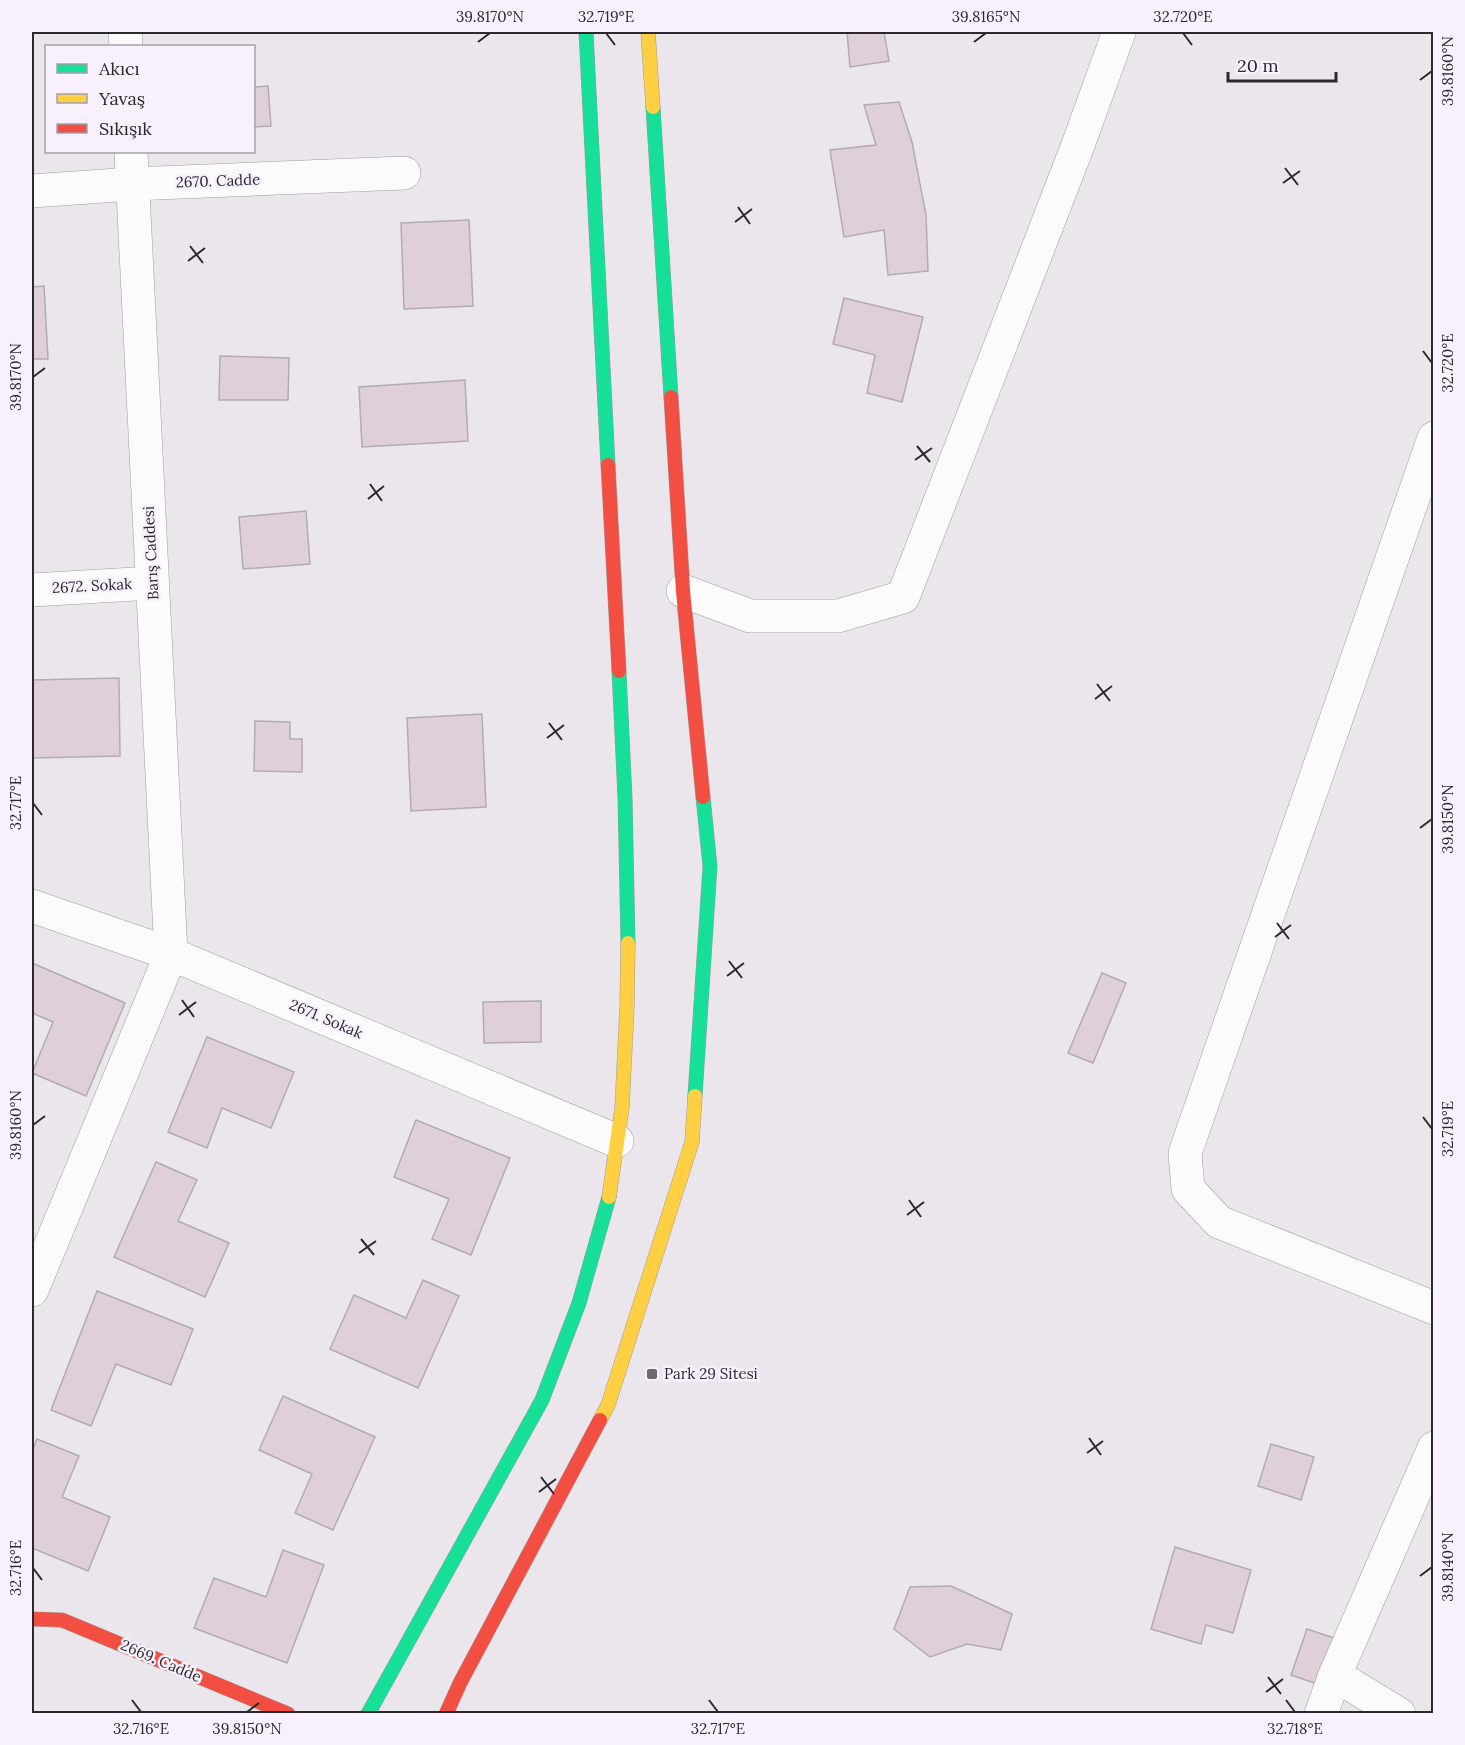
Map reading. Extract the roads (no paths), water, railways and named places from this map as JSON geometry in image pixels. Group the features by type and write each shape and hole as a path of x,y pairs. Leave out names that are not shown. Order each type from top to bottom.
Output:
{"main road":[{"path":"368,1713 542,1400 582,1292 607,1207 622,1108 627,1007 628,904 625,798 586,32"},
{"path":"447,1713 460,1683 608,1405 692,1142 710,866 683,591 648,32"},
{"name":"2669. Cadde","path":"32,1619 62,1620 288,1713"}],"street":[{"path":"683,591 750,616 838,616 903,597 1078,145 1119,32"},
{"name":"Barış Caddesi","path":"131,153 171,954"},
{"name":"2670. Cadde","path":"32,191 132,184 404,172"},
{"path":"1434,438 1185,1153 1188,1189 1219,1222 1434,1308"},
{"name":"2672. Sokak","path":"32,590 152,583"},
{"name":"2671. Sokak","path":"32,906 171,954 617,1141"},
{"path":"32,1290 171,954"},
{"path":"1321,1713 1335,1675 1434,1448"},
{"path":"1335,1675 1399,1713"}],"place":[{"name":"Park 29 Sitesi","path":"652,1374"}]}
